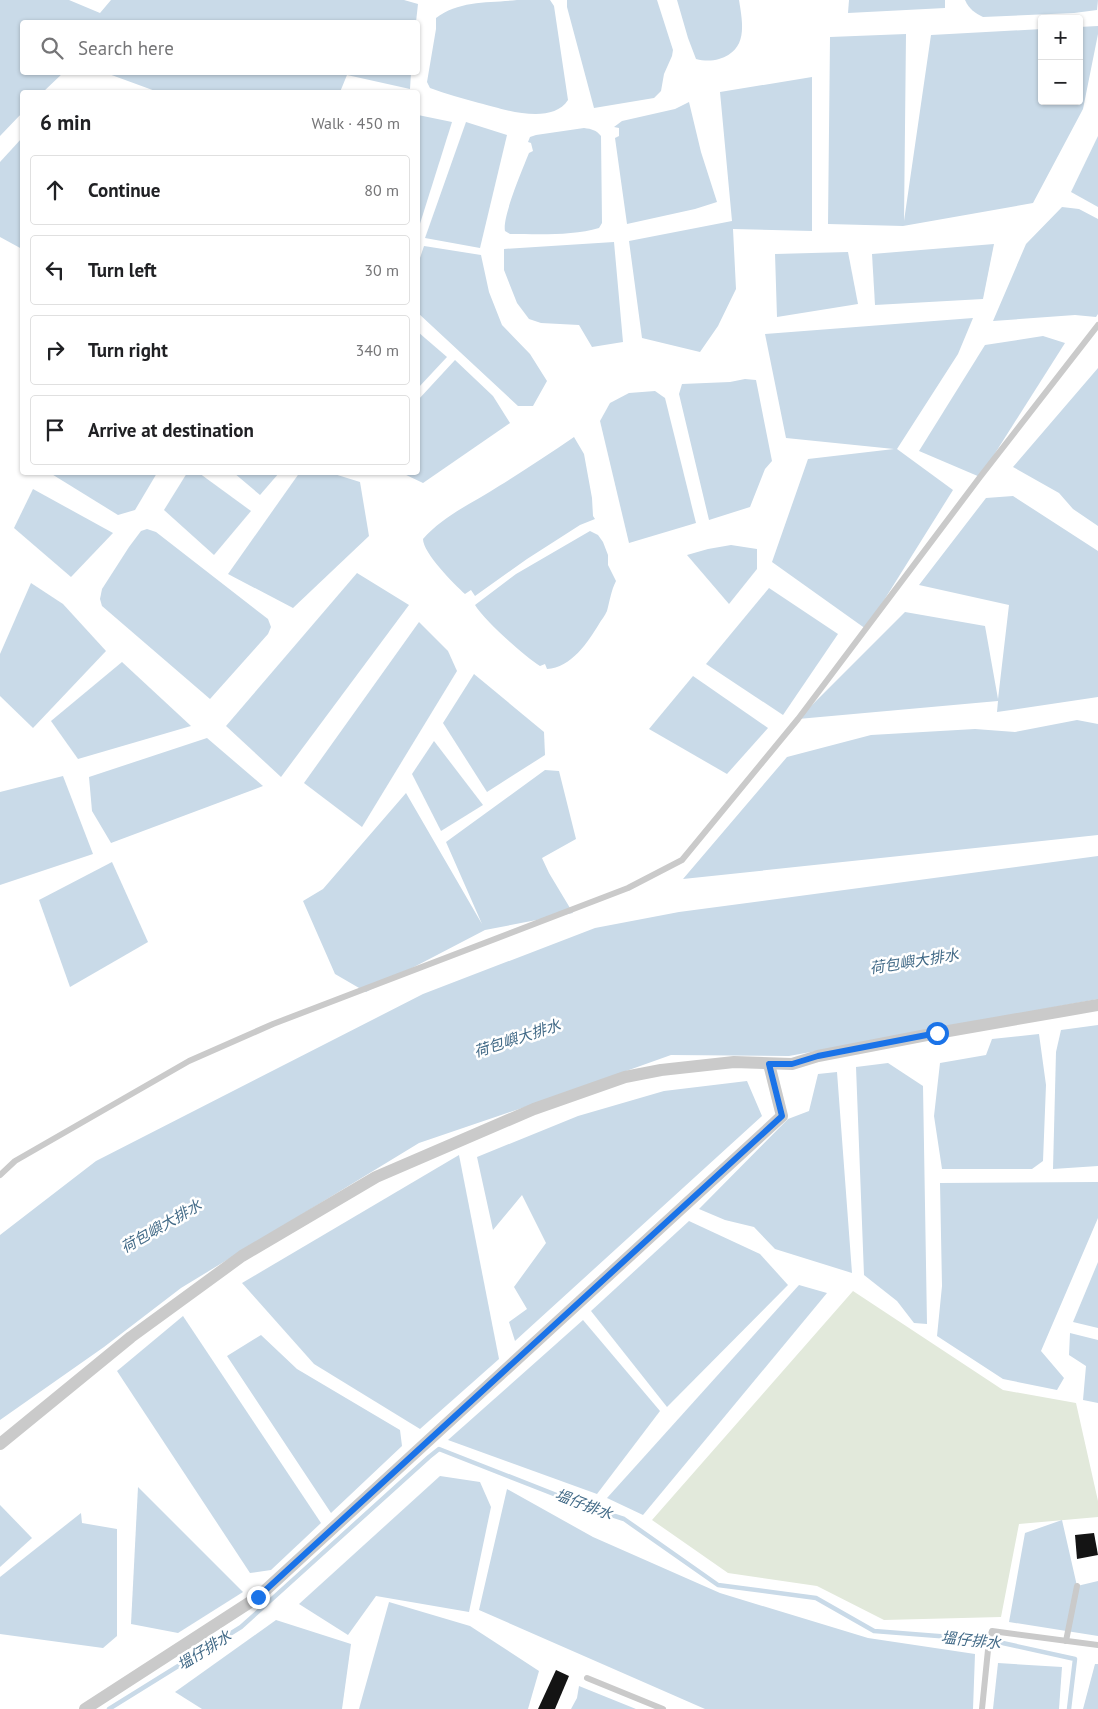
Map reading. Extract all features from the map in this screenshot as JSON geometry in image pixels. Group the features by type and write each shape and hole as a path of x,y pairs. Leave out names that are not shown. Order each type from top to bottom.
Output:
{"street":[{"path":"0,1444 131,1337 242,1256 376,1177 534,1109 625,1078 689,1066 734,1062 792,1064 818,1056 937,1033 1098,1005"},
{"path":"85,1709 258,1597 782,1116 769,1064"}],"lane":[{"path":"0,1175 15,1162 190,1061 273,1024 628,888 682,860 798,719 968,493 1098,326"},
{"path":"1066,1641 1077,1586"},
{"path":"982,1709 989,1640 992,1631 1098,1645"},
{"path":"587,1678 663,1709"}],"shaded area":[{"path":"853,1291 1003,1390 1076,1403 1098,1501 1098,1517 1019,1524 1001,1617 884,1620 817,1586 728,1573 652,1520"}],"water":[{"path":"0,0 69,0 100,13 111,0 404,0 418,4 416,20 20,20 20,75 61,75 45,90 20,90 20,115 0,136"},
{"path":"517,0 550,0 554,6 568,100 560,108 550,112 526,114 479,103 430,88 427,82 436,29 436,18 445,12 465,5"},
{"path":"567,0 657,0 673,50 664,74 661,91 654,98 594,108 567,7"},
{"path":"677,0 739,0 742,27 739,43 735,50 716,60 696,59"},
{"path":"849,0 945,0 945,8 848,13"},
{"path":"965,0 1098,0 1097,10 1074,13 983,17 972,10"},
{"path":"1098,26 1083,109 1033,203 903,226 828,224 830,37 906,34 904,221 931,35 1038,29 1038,105 1083,105 1083,27"},
{"path":"111,75 347,75 341,90 153,90"},
{"path":"347,75 411,75 410,89"},
{"path":"812,77 812,231 733,229 736,289 718,326 700,352 642,338 629,241 732,221 720,92"},
{"path":"689,102 701,152 717,202 695,209 627,224 615,138 619,136 619,128 614,127 622,121 675,109"},
{"path":"420,115 452,122 420,224"},
{"path":"466,122 507,135 480,248 425,238"},
{"path":"584,128 594,130 601,136 602,223 599,228 589,231 555,234 510,234 505,231 507,215 514,192 529,153 533,151 531,143 528,142 530,137"},
{"path":"1098,136 1098,207 1071,192"},
{"path":"20,140 20,248 0,237 0,162"},
{"path":"1062,207 1079,209 1098,219 1098,314 1096,317 1075,315 993,321 1026,244"},
{"path":"614,242 623,342 592,347 579,325 541,323 529,319 517,303 504,270 504,249"},
{"path":"994,244 983,299 875,305 872,254"},
{"path":"424,246 481,255 489,292 502,325 530,354 547,381 533,406 518,406 420,315 420,258"},
{"path":"848,252 858,304 777,317 775,254"},
{"path":"973,318 958,354 897,449 953,490 866,629 772,562 808,459 894,449 786,438 765,334"},
{"path":"420,334 447,357 420,386"},
{"path":"1043,336 1065,343 980,477 919,451 985,345"},
{"path":"455,360 493,396 510,423 423,483 406,475 420,475 420,398"},
{"path":"1098,368 1098,526 1073,509 1059,493 1013,467"},
{"path":"745,379 756,380 772,461 765,469 750,507 709,520 679,394 682,384 730,382"},
{"path":"655,391 665,398 696,523 629,543 600,421 610,403 629,393"},
{"path":"574,437 584,454 595,519 580,525 527,559 475,596 471,590 465,594 433,560 424,545 423,539 449,516"},
{"path":"53,475 156,475 135,510 118,515"},
{"path":"186,475 202,475 251,511 214,555 164,510"},
{"path":"236,475 277,475 260,495"},
{"path":"298,475 337,475 360,482 369,536 293,608 228,574"},
{"path":"33,489 113,533 71,577 14,528"},
{"path":"1013,496 1098,551 1098,697 997,712 998,701 798,719 905,612 985,626 998,699 1009,605 919,585 986,498"},
{"path":"147,529 156,532 268,619 271,627 268,634 210,699 102,606 100,599 102,589 141,531"},
{"path":"590,531 598,535 603,542 608,555 608,565 616,581 607,611 578,653 564,664 556,668 547,669 545,664 540,666 515,647 487,620 475,605 516,574"},
{"path":"731,545 757,549 757,569 729,604 687,555"},
{"path":"357,573 409,605 281,777 226,726"},
{"path":"31,583 63,604 106,651 33,728 0,696 0,654"},
{"path":"769,588 838,634 783,715 706,664"},
{"path":"419,622 448,651 457,671 362,827 304,783"},
{"path":"122,662 191,726 78,759 51,721"},
{"path":"474,674 544,732 545,755 487,792 443,723"},
{"path":"693,676 768,728 727,774 649,729"},
{"path":"1077,720 1098,724 1098,835 683,879 787,757 871,735 975,729 1015,732"},
{"path":"207,738 263,786 111,843 92,811 89,777"},
{"path":"434,741 483,805 441,831 412,774"},
{"path":"545,770 559,771 576,839 542,858 573,913 485,930 366,992 335,974 303,901 323,889 406,793 482,924 446,842"},
{"path":"63,776 93,854 0,885 0,792"},
{"name":"荷包嶼大排水","path":"1098,856 1098,999 789,1056 671,1055 419,1143 181,1288 104,1347 0,1420 0,1235 96,1161 423,994 595,928 679,912"},
{"path":"112,862 148,942 70,987 39,900"},
{"path":"1098,1025 1098,1166 1053,1169 1056,1052 1061,1030"},
{"path":"1039,1034 1046,1085 1043,1161 1032,1169 942,1169 934,1116 940,1063 986,1055 992,1039"},
{"path":"888,1063 923,1086 927,1324 914,1323 897,1301 864,1275 856,1067"},
{"path":"837,1072 852,1273 775,1249 754,1227 725,1220 699,1209 788,1119 809,1111 818,1074"},
{"path":"747,1081 762,1116 515,1341 509,1322 527,1309 514,1287 546,1243 522,1195 493,1230 477,1157 578,1116 664,1091"},
{"path":"459,1155 499,1359 420,1429 314,1364 242,1283"},
{"path":"1098,1182 1098,1218 1041,1351 1064,1378 1057,1390 1003,1379 937,1336 942,1286 940,1183"},
{"path":"689,1221 760,1254 788,1285 667,1407 591,1311"},
{"path":"1098,1262 1098,1328 1073,1322"},
{"path":"799,1285 827,1293 643,1515 607,1498"},
{"path":"183,1316 321,1523 271,1570 250,1573 117,1371"},
{"path":"583,1320 660,1411 597,1494 448,1440"},
{"path":"1070,1333 1098,1340 1098,1403 1083,1400 1086,1366 1069,1355"},
{"path":"261,1335 297,1369 400,1430 402,1446 331,1513 227,1356"},
{"path":"440,1476 480,1482 491,1507 469,1612 376,1596 348,1635 299,1604"},
{"path":"138,1487 243,1592 178,1633 131,1624"},
{"path":"507,1489 593,1537 720,1593 868,1638 975,1654 973,1709 705,1709 479,1610"},
{"path":"0,1505 32,1538 0,1567"},
{"path":"81,1513 82,1523 117,1529 117,1636 103,1648 0,1634 0,1577"},
{"path":"1062,1520 1077,1586 1098,1581 1098,1636 1009,1622 1025,1533"},
{"path":"389,1602 470,1626 539,1671 528,1709 359,1709"},
{"path":"276,1620 351,1644 342,1709 202,1709 175,1692"},
{"path":"998,1663 1062,1667 1059,1709 993,1709"},
{"path":"1095,1664 1098,1664 1098,1709 1083,1709"},
{"path":"579,1686 636,1709 571,1709 577,1698"}],"building":[{"path":"1094,1533 1098,1555 1077,1559 1075,1535"},
{"path":"556,1670 569,1676 555,1709 538,1709"}],"waterway":[{"name":"塭仔排水","path":"109,1709 241,1627 439,1449 587,1507 624,1519 718,1585 816,1598 874,1631 989,1640 1075,1659 1069,1709"}],"route":[{"path":"258,1597 782,1116 769,1064 792,1064 818,1056 937,1033"}]}
